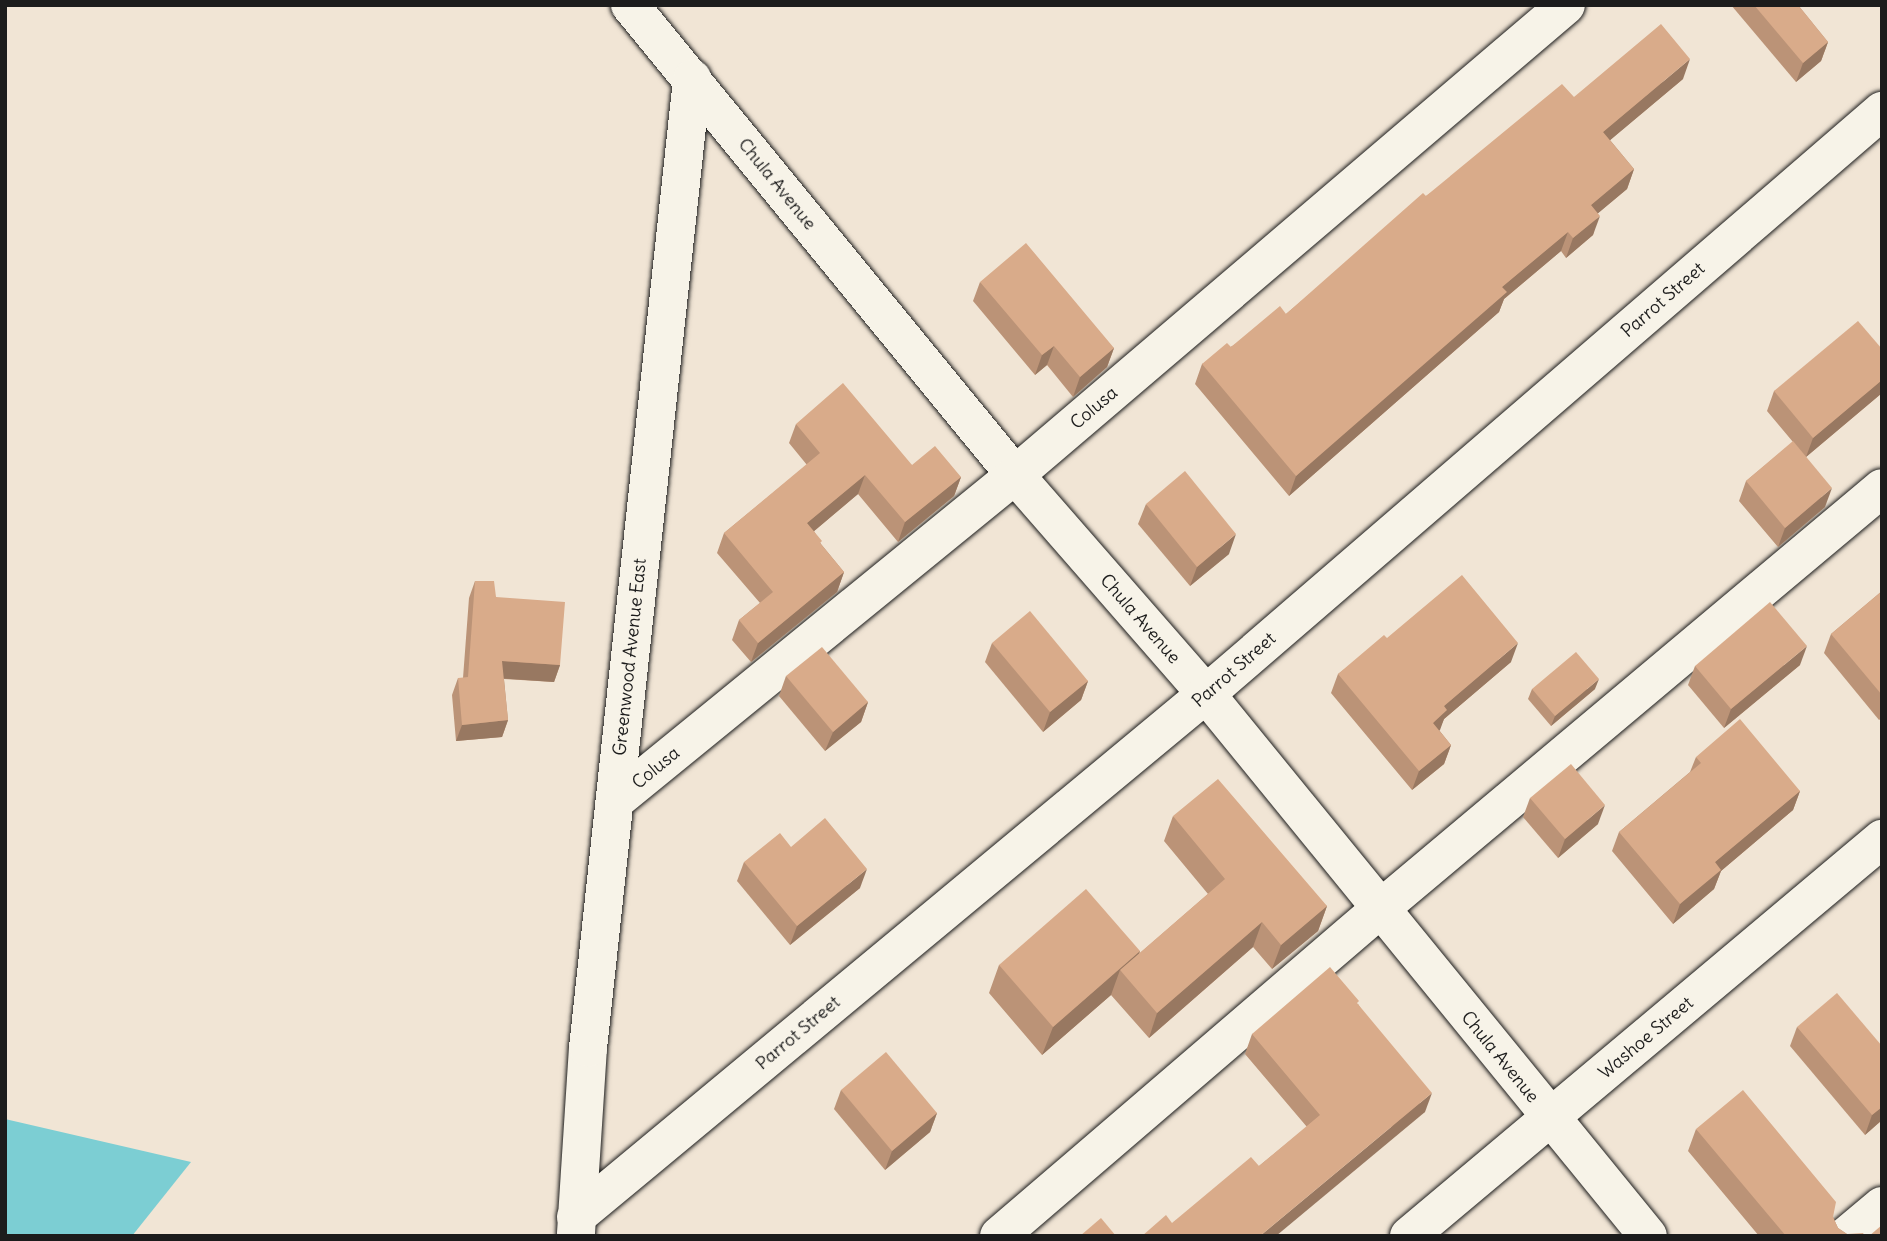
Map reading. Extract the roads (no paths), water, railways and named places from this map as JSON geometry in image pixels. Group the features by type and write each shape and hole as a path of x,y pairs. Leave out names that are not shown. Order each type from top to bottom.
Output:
{"street":[{"name":"Chula Avenue","path":"630,5 1015,475 1206,694 1648,1236"},
{"name":"Colusa","path":"615,801 1015,475 1566,5"},
{"name":"Greenwood Avenue East","path":"576,1226 588,1048 692,79"},
{"name":"Parrot Street","path":"576,1226 1206,694 1882,111"},
{"path":"999,1236 1380,909 1882,488"},
{"name":"Washoe Street","path":"1409,1236 1882,839"},
{"path":"1846,1236 1882,1206"}],"water":[{"path":"5,1119 191,1162 132,1236 5,1236"}]}
